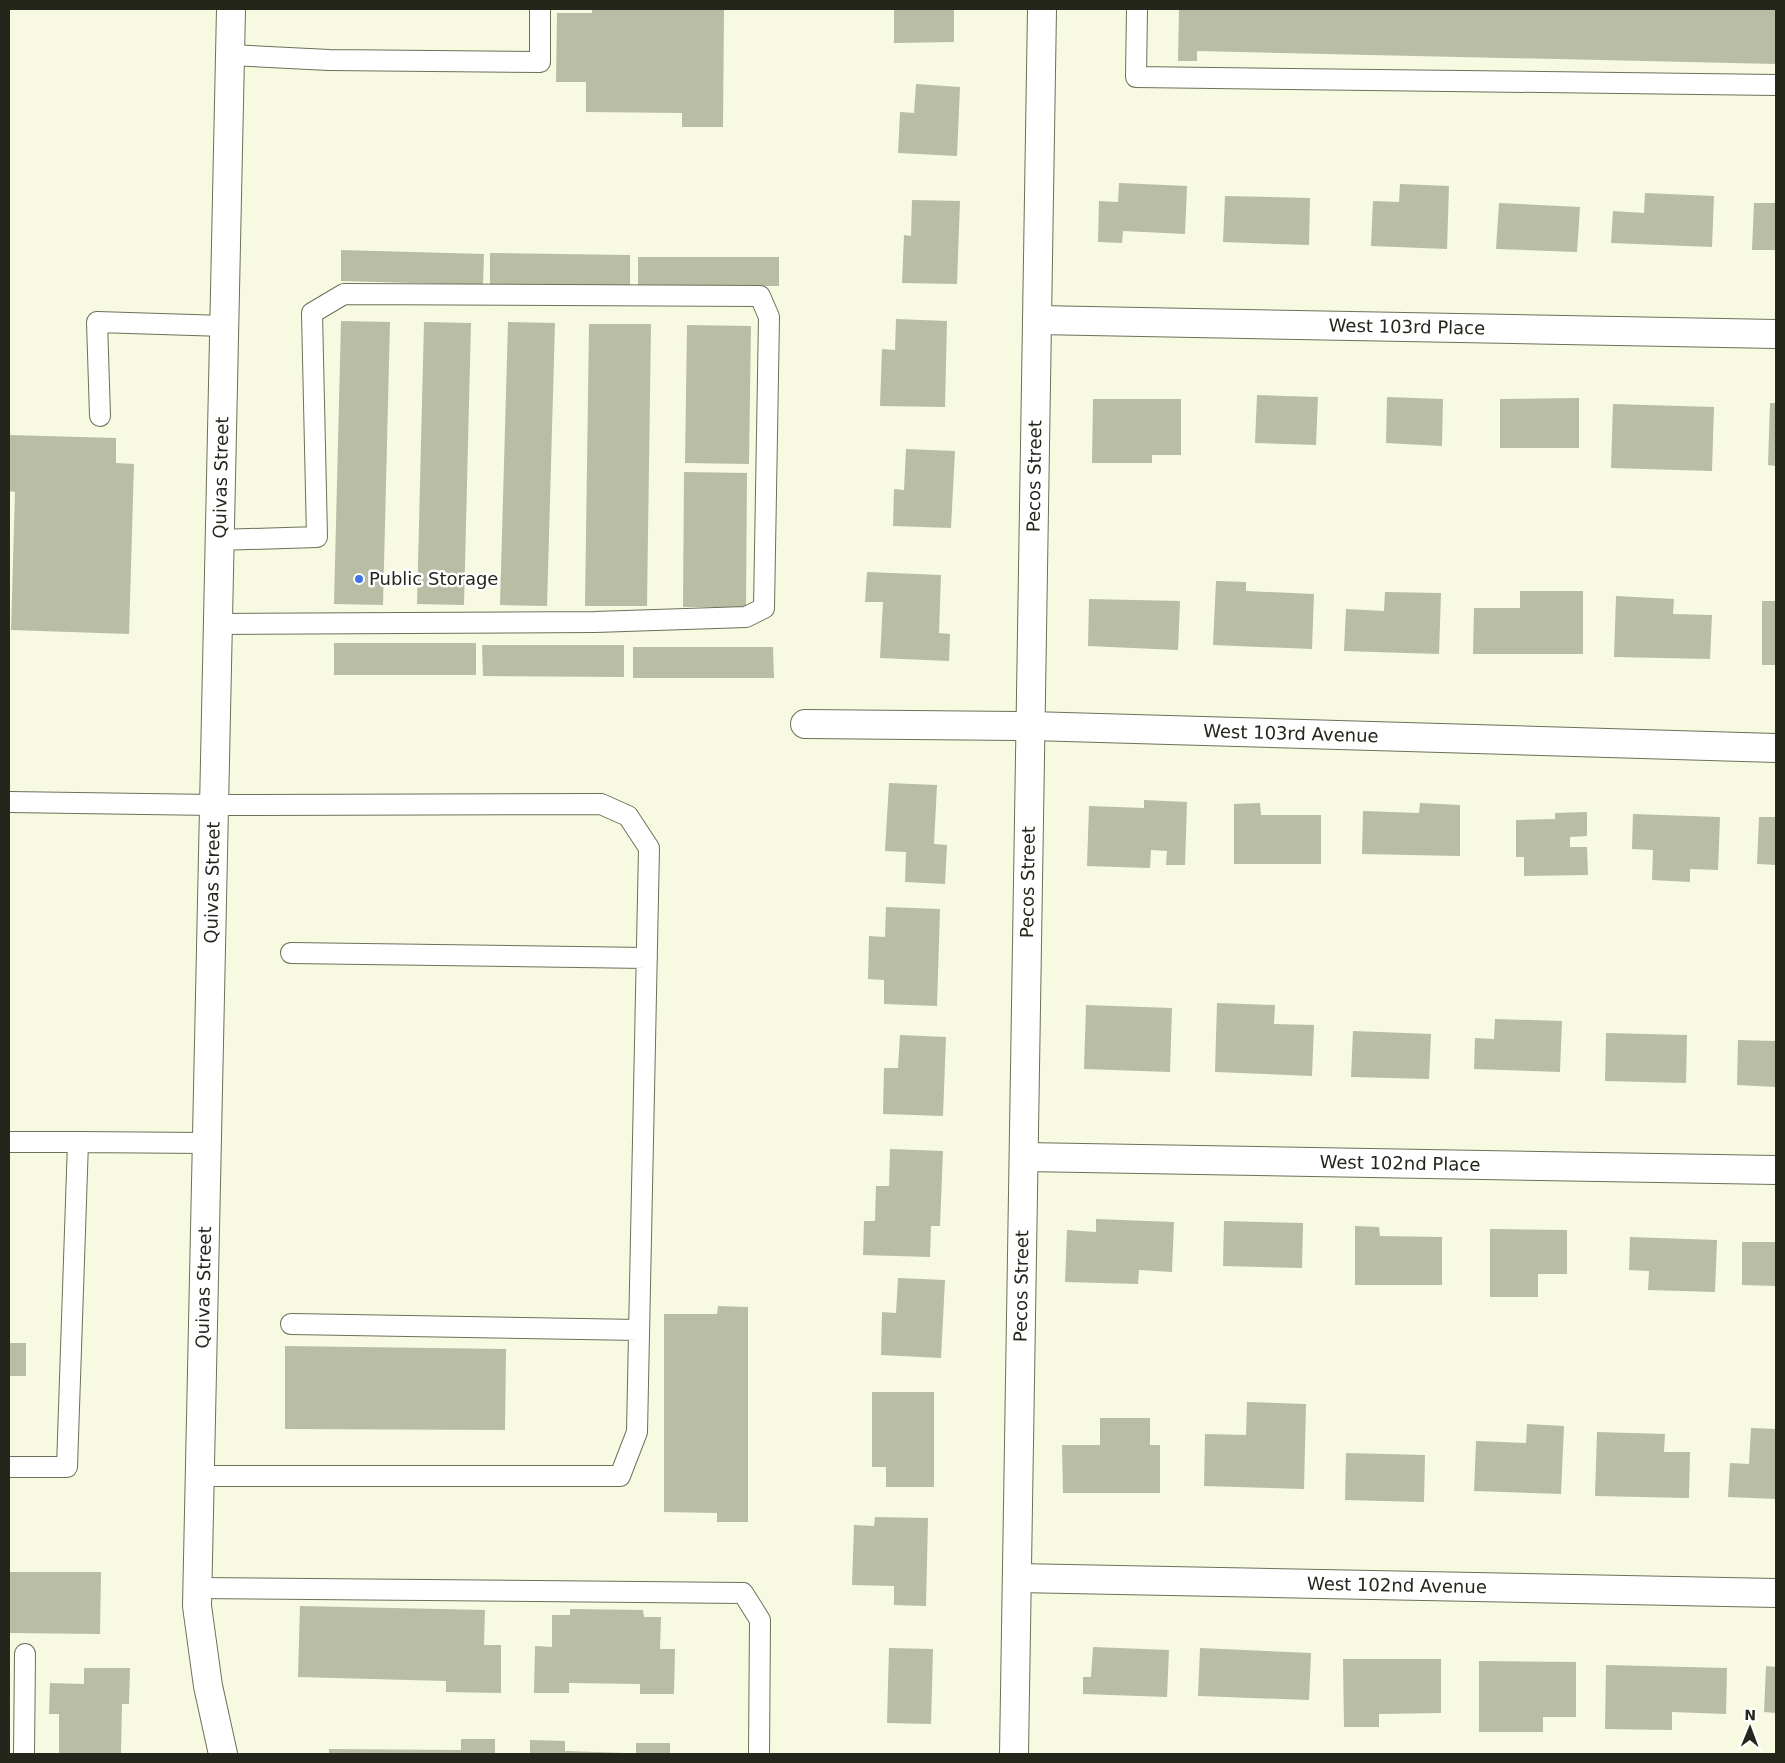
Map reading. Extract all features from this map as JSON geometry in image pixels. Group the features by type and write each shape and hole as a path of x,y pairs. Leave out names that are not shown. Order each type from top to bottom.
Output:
{"street":[{"name":"Quivas Street","path":"223,1754 208,1686 197,1606 197,1588 231,9"},
{"name":"Pecos Street","path":"1014,1754 1042,9"},
{"name":"West 103rd Place","path":"1038,320 1776,334"},
{"name":"West 103rd Avenue","path":"805,724 1031,726 1776,748"},
{"name":"West 102nd Place","path":"1024,1157 1776,1170"},
{"name":"West 102nd Avenue","path":"1017,1578 1776,1593"}],"lane":[{"path":"230,55 329,60 540,62 540,9"},
{"path":"1137,9 1136,77 1776,85"},
{"path":"217,624 614,621 746,617 764,608 769,317 760,296 344,294 312,313 317,537 219,540"},
{"path":"100,416 97,322 224,326"},
{"path":"9,802 213,805 601,804 628,816 649,848 637,1432 620,1476 199,1476"},
{"path":"291,953 647,958"},
{"path":"9,1142 206,1143"},
{"path":"9,1467 67,1467 78,1142"},
{"path":"292,1324 639,1330"},
{"path":"197,1588 743,1593 760,1620 759,1754"},
{"path":"24,1754 25,1654"}],"building":[{"path":"592,9 724,9 723,127 682,127 682,113 586,112 586,82 556,82 557,13 592,13"},
{"path":"894,9 954,9 954,42 894,43"},
{"path":"1179,9 1776,9 1776,64 1197,51 1197,61 1178,61"},
{"path":"916,84 960,87 957,156 898,153 900,112 914,113"},
{"path":"1119,183 1187,186 1185,234 1123,231 1122,243 1098,242 1099,201 1118,202"},
{"path":"1400,184 1449,186 1447,249 1371,246 1373,201 1399,202"},
{"path":"1645,193 1714,196 1712,247 1611,243 1613,211 1644,213"},
{"path":"1225,196 1310,198 1309,245 1223,242"},
{"path":"912,200 960,201 957,284 902,283 904,235 911,236"},
{"path":"1499,203 1580,207 1577,252 1496,249"},
{"path":"1754,203 1776,203 1776,250 1752,250"},
{"path":"341,250 484,254 483,285 341,281"},
{"path":"490,253 630,255 630,286 490,284"},
{"path":"638,257 779,257 779,286 638,287"},
{"path":"896,319 947,321 945,407 880,406 882,349 895,350"},
{"path":"341,321 390,322 383,605 334,604"},
{"path":"424,322 471,323 464,605 417,604"},
{"path":"508,322 555,323 547,606 500,605"},
{"path":"589,324 651,324 647,606 585,606"},
{"path":"687,325 751,326 749,464 685,463"},
{"path":"1257,395 1318,397 1316,445 1255,443"},
{"path":"1387,397 1443,399 1442,446 1386,443"},
{"path":"1579,398 1579,448 1500,448 1500,399"},
{"path":"1093,399 1181,399 1181,455 1152,455 1152,463 1092,463"},
{"path":"1770,403 1776,403 1776,466 1768,465"},
{"path":"1613,404 1714,407 1712,471 1611,468"},
{"path":"9,435 116,438 116,463 134,464 129,634 11,630 15,492 9,491"},
{"path":"906,449 955,451 951,528 893,526 894,489 904,490"},
{"path":"684,472 747,473 746,607 683,607"},
{"path":"867,572 941,575 939,633 950,634 949,661 880,658 883,602 865,602"},
{"path":"1216,581 1246,582 1246,591 1314,594 1312,649 1213,645"},
{"path":"1520,591 1583,591 1583,654 1473,654 1474,608 1520,608"},
{"path":"1385,592 1441,593 1439,654 1344,651 1346,609 1384,611"},
{"path":"1616,596 1674,599 1673,614 1712,615 1710,659 1614,657"},
{"path":"1089,599 1180,601 1178,650 1088,646"},
{"path":"1762,601 1776,601 1776,665 1762,665"},
{"path":"334,643 476,643 476,675 334,675"},
{"path":"482,645 624,645 624,677 483,676"},
{"path":"633,647 773,647 774,678 633,678"},
{"path":"889,783 937,785 934,844 947,845 945,884 905,882 906,852 885,851"},
{"path":"1144,800 1187,802 1185,865 1166,865 1167,851 1151,850 1150,868 1087,866 1089,806 1144,808"},
{"path":"1260,803 1261,815 1321,815 1321,864 1234,864 1234,804"},
{"path":"1420,803 1460,805 1460,856 1362,854 1363,811 1419,813"},
{"path":"1587,812 1587,836 1570,837 1570,847 1587,847 1588,875 1524,876 1524,857 1516,857 1516,820 1555,819 1555,813"},
{"path":"1633,814 1720,817 1718,870 1690,869 1690,882 1652,880 1653,850 1632,849"},
{"path":"1759,817 1776,817 1776,865 1757,864"},
{"path":"886,907 940,909 937,1006 884,1004 884,980 868,979 869,936 885,937"},
{"path":"1217,1003 1275,1005 1274,1024 1314,1025 1312,1076 1215,1072"},
{"path":"1086,1005 1172,1008 1170,1072 1084,1069"},
{"path":"1495,1019 1562,1021 1560,1072 1474,1069 1475,1038 1494,1039"},
{"path":"1353,1031 1431,1034 1429,1079 1351,1077"},
{"path":"1606,1033 1687,1035 1686,1083 1605,1081"},
{"path":"900,1035 946,1037 943,1116 883,1114 884,1068 898,1068"},
{"path":"1738,1040 1776,1041 1776,1087 1737,1085"},
{"path":"890,1149 943,1151 940,1226 931,1226 930,1257 863,1255 864,1221 875,1221 876,1186 889,1186"},
{"path":"1096,1219 1174,1222 1172,1272 1139,1270 1138,1284 1065,1282 1067,1230 1096,1232"},
{"path":"1224,1221 1303,1223 1302,1268 1223,1266"},
{"path":"1355,1226 1379,1227 1380,1236 1442,1237 1442,1285 1355,1285"},
{"path":"1490,1229 1567,1230 1567,1274 1538,1274 1538,1297 1490,1297"},
{"path":"1630,1237 1717,1240 1715,1292 1648,1290 1649,1271 1629,1270"},
{"path":"1742,1242 1776,1242 1776,1286 1742,1285"},
{"path":"898,1278 945,1280 941,1358 881,1355 882,1312 896,1313"},
{"path":"718,1306 748,1307 748,1522 717,1522 717,1513 664,1512 664,1314 717,1314"},
{"path":"9,1343 26,1343 26,1376 9,1376"},
{"path":"285,1346 506,1349 505,1430 285,1429"},
{"path":"872,1392 934,1392 934,1487 886,1487 886,1467 872,1467"},
{"path":"1247,1402 1306,1404 1304,1489 1204,1486 1205,1434 1246,1435"},
{"path":"1100,1418 1150,1418 1150,1445 1160,1445 1160,1493 1063,1493 1062,1445 1100,1445"},
{"path":"1527,1424 1564,1426 1561,1494 1474,1491 1476,1441 1526,1443"},
{"path":"1751,1428 1776,1429 1776,1499 1728,1497 1730,1463 1749,1464"},
{"path":"1597,1432 1665,1434 1664,1452 1690,1452 1689,1498 1595,1496"},
{"path":"1346,1453 1425,1455 1424,1502 1345,1500"},
{"path":"875,1517 928,1518 926,1606 894,1605 894,1586 852,1585 854,1525 874,1526"},
{"path":"9,1572 101,1572 100,1634 9,1633"},
{"path":"300,1606 485,1610 484,1645 501,1645 501,1693 446,1692 446,1681 298,1677"},
{"path":"570,1609 643,1610 644,1617 661,1617 660,1649 675,1649 674,1694 640,1694 640,1684 569,1683 569,1693 534,1693 535,1646 552,1647 552,1615 570,1615"},
{"path":"1093,1647 1169,1650 1167,1697 1083,1694 1083,1677 1091,1677"},
{"path":"889,1648 933,1649 931,1724 887,1723"},
{"path":"1200,1648 1311,1653 1309,1700 1198,1696"},
{"path":"1343,1659 1441,1659 1441,1713 1379,1714 1379,1727 1344,1727"},
{"path":"1479,1661 1576,1662 1576,1717 1543,1717 1543,1732 1479,1732"},
{"path":"1606,1665 1727,1668 1726,1714 1672,1712 1672,1730 1605,1729"},
{"path":"1766,1666 1776,1667 1776,1713 1764,1712"},
{"path":"84,1668 130,1668 129,1704 122,1704 121,1754 59,1754 59,1714 49,1714 50,1683 84,1684"},
{"path":"461,1739 495,1739 495,1754 329,1754 329,1749 461,1750"},
{"path":"530,1740 565,1741 565,1751 626,1754 530,1754"},
{"path":"636,1743 670,1743 670,1754 636,1754"}],"place":[{"name":"Public Storage","path":"359,579"}]}
